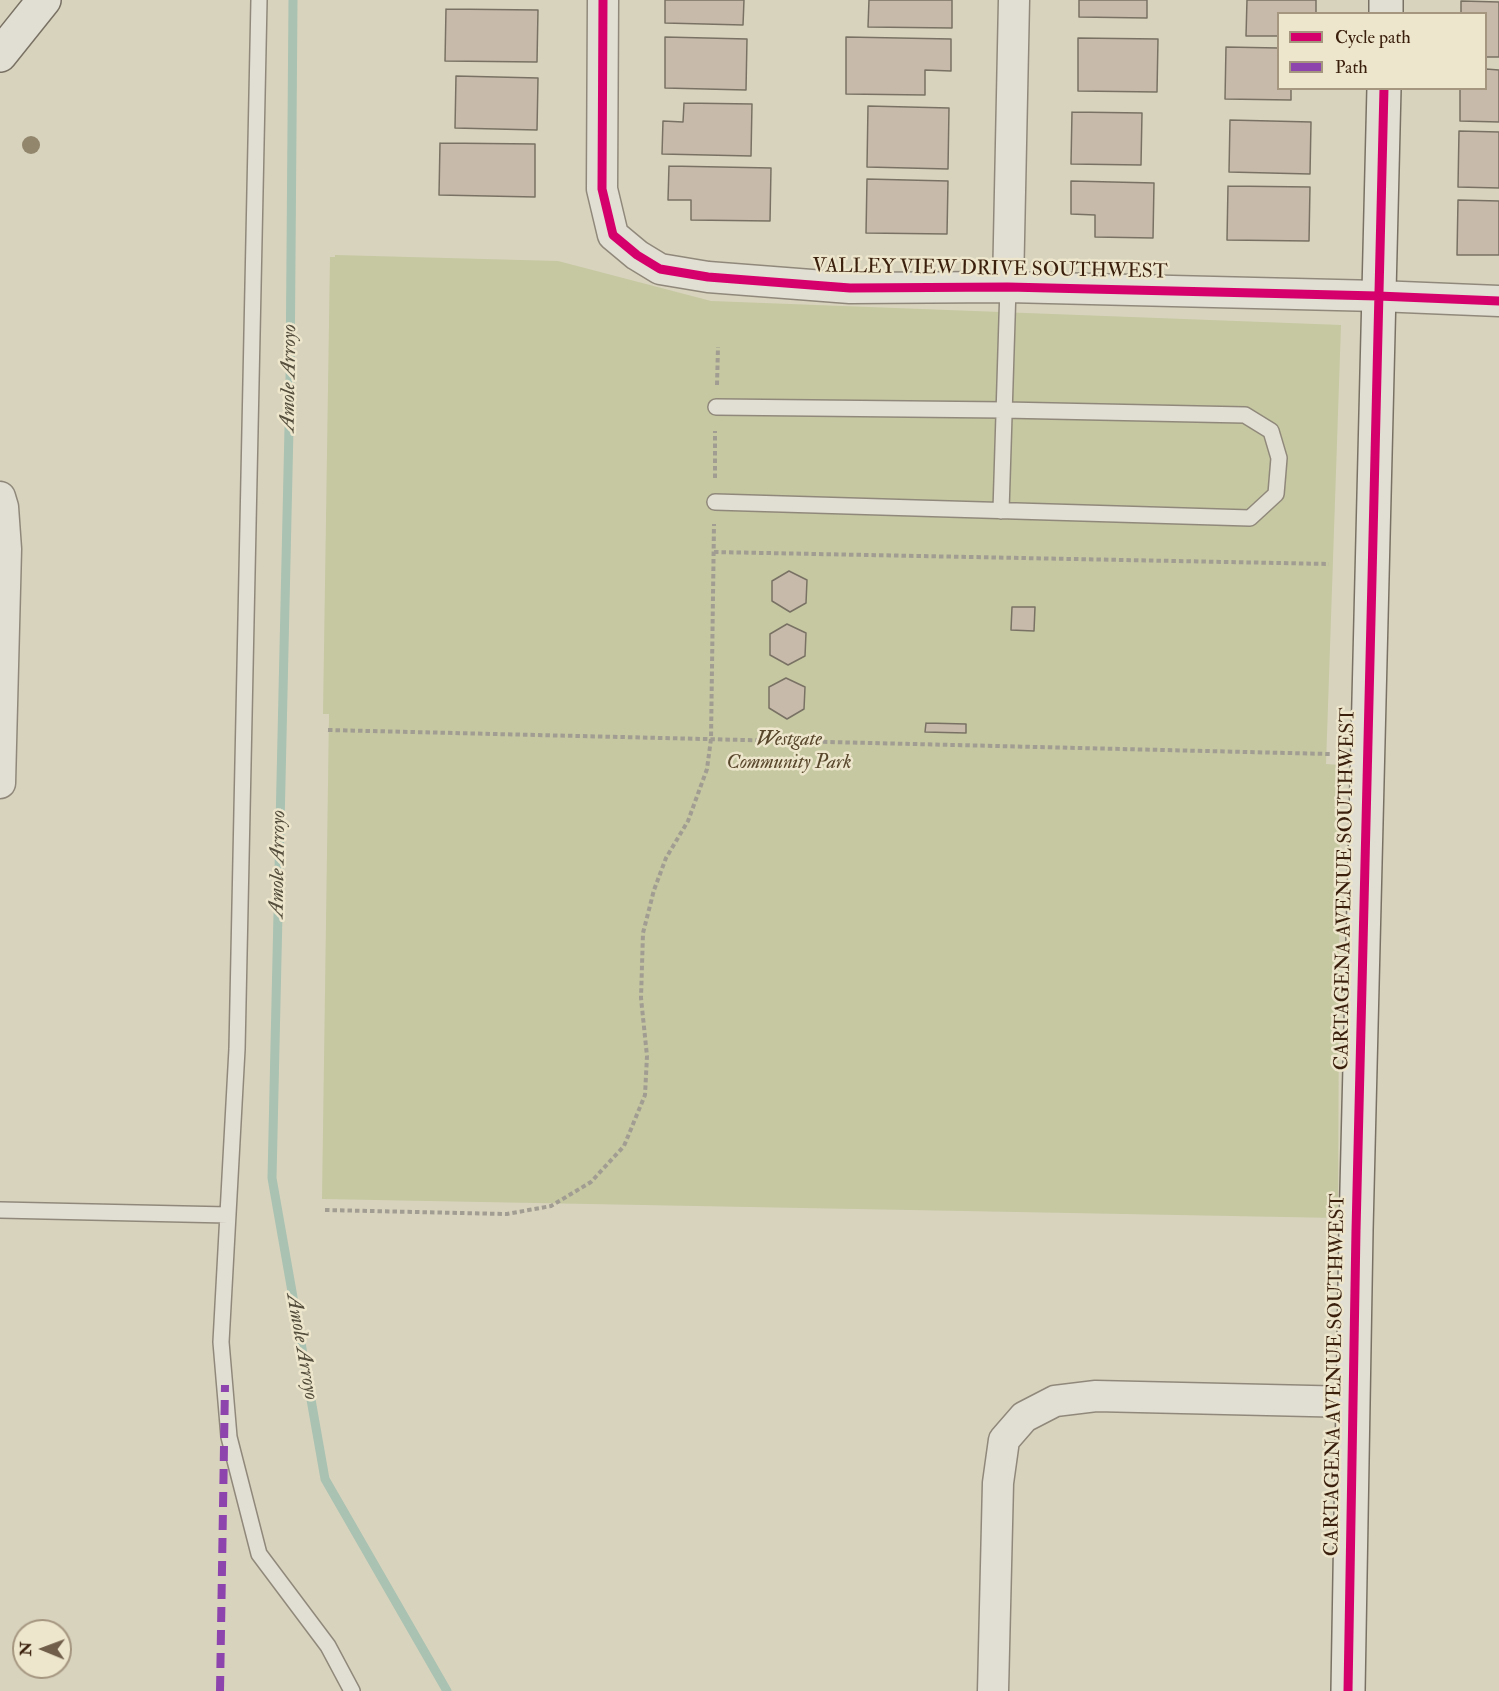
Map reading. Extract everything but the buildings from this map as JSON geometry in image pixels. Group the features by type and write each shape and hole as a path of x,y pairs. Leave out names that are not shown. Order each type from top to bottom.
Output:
{"street":[{"path":"0,55 44,0"},
{"name":"VALLEY VIEW DRIVE SOUTHWEST","path":"603,0 602,189 613,235 637,255 660,269 708,277 850,288 1008,287 1499,301"},
{"path":"1008,287 1014,0"},
{"name":"CARTAGENA AVENUE SOUTHWEST","path":"1348,1691 1384,90"},
{"path":"0,497 3,507 6,549 0,783"},
{"path":"993,1691 998,1483 1004,1440 1024,1416 1055,1401 1096,1396 1353,1402"}],"lane":[{"path":"259,0 237,1049 221,1342 229,1437 259,1554 328,1646 352,1691"},
{"path":"1001,511 1008,287"},
{"path":"715,502 1250,518 1276,494 1279,458 1271,431 1245,415 716,407"},
{"path":"0,1210 228,1215"}],"path":[{"path":"325,1210 507,1214 551,1206 591,1182 624,1146 645,1095 646,1056 641,998 643,933 654,890 666,858 688,821 707,770 711,739 718,347"},
{"path":"714,552 1329,564"},
{"path":"328,730 1330,754"}],"green space":[{"name":"Westgate Community Park","path":"335,255 558,261 711,301 1341,325 1326,764 1340,765 1338,1218 322,1199 329,714 323,714 330,257 335,257"}],"waterway":[{"name":"Amole Arroyo","path":"293,0 290,384 272,1178 325,1479 447,1691"}],"marked path":[{"path":"220,1691 225,1385"}],"cycle path":[{"path":"603,0 602,189 613,235 637,255 660,269 708,277 850,288 1008,287 1499,301"},
{"path":"1348,1691 1356,1230 1384,90"}]}
